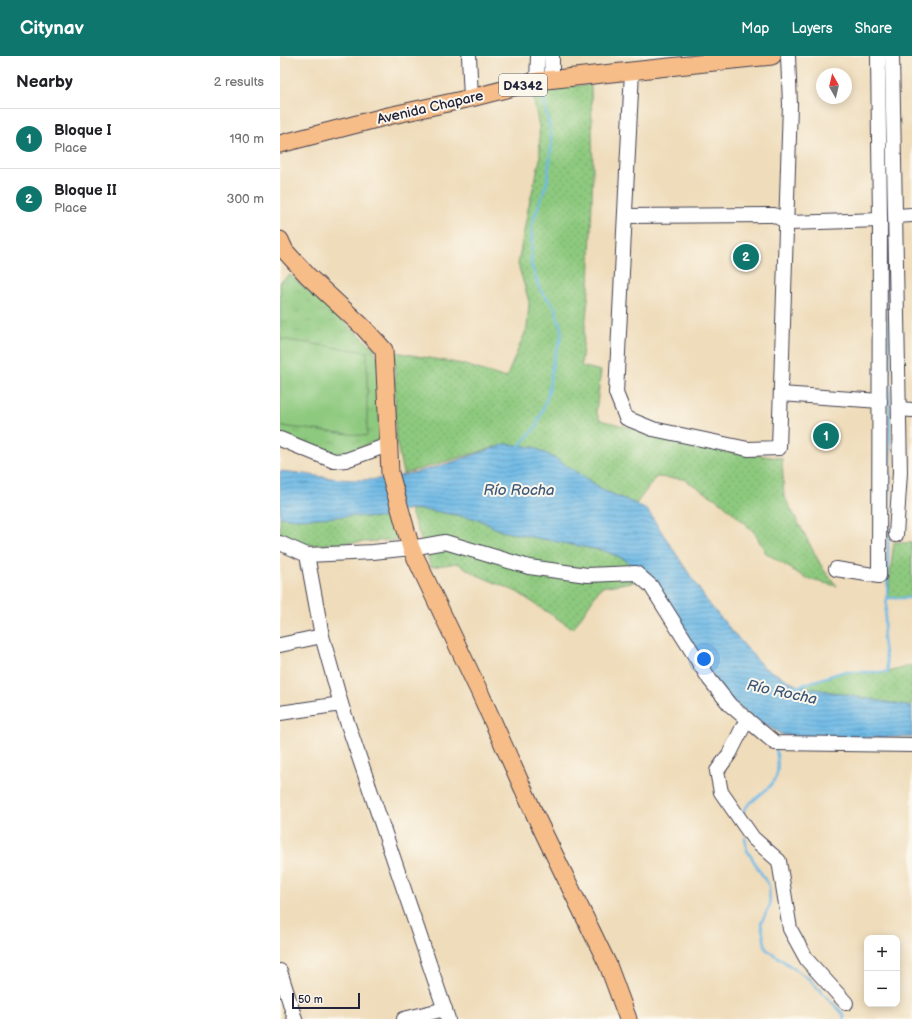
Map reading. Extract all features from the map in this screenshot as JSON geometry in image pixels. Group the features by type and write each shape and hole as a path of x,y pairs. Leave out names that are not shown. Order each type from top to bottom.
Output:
{"main road":[{"name":"Avenida Chapare","path":"280,144 388,116 545,80 772,56"},
{"path":"280,240 285,251 308,276 364,328 384,350 386,361 390,473 411,548 480,693 535,815 608,965 628,1019"}],"street":[{"path":"469,56 471,98"},
{"path":"538,56 545,80"},
{"path":"545,80 552,56"},
{"path":"632,71 616,393 626,418 653,429 748,449 779,448 790,105 788,56"},
{"path":"836,570 879,576 880,220 878,56"},
{"path":"892,56 896,216 905,410 906,472 896,535"},
{"path":"625,216 774,215 786,222 880,220"},
{"path":"896,216 912,215"},
{"path":"781,394 880,401"},
{"path":"280,439 334,461 346,460 388,445"},
{"path":"280,543 307,555 340,554 411,548 445,542 529,567 587,576 636,573 651,586 710,680 730,705 775,743 912,746"},
{"path":"307,555 322,636 341,704 447,1014 404,1019"},
{"path":"280,645 322,636"},
{"path":"280,713 341,704"},
{"path":"747,719 730,753 717,771 721,792 753,838 779,861 790,929 807,960 846,1002"},
{"path":"280,971 296,1019"}],"green space":[{"path":"591,85 593,170 589,290 581,366 601,371 596,412 600,420 728,452 782,458 784,496 823,569 837,586 807,579 766,553 754,532 722,503 684,479 656,477 636,504 605,491 558,460 533,447 506,444 403,474 395,433 395,352 462,364 506,378 527,328 529,302 518,264 528,209 540,159 539,127 532,92 553,87"},
{"path":"290,275 373,347 378,360 380,440 336,456 280,434 280,282"},
{"path":"280,339 367,352 367,436 280,426"},
{"path":"410,509 434,511 478,519 501,531 605,551 624,559 648,577 633,582 601,587 573,629 517,592 477,575 457,563 431,567"},
{"path":"393,515 398,540 313,545 280,544 280,517 379,517"},
{"path":"894,542 912,543 912,595 909,598 887,598"},
{"path":"912,665 912,707 799,686 842,672 888,672"}],"water":[{"name":"Río Rocha","path":"506,444 533,447 558,460 605,491 636,504 648,511 709,604 763,667 799,686 912,707 912,737 817,738 783,735 758,721 726,696 648,577 624,559 605,551 501,531 478,519 434,511 410,509 382,518 353,516 297,519 280,517 280,471 352,480 380,479 417,472 453,462"}],"waterway":[{"path":"545,56 545,69"},
{"path":"518,447 536,427 548,395 553,361 562,334 555,307 540,290 531,264 532,224 547,182 552,141 543,94"},
{"path":"796,687 842,672 888,672 883,640 887,598 890,449 888,219"},
{"path":"887,598 909,598 912,595"},
{"path":"743,814 744,809 768,788 776,778 778,766 776,748"},
{"path":"745,838 747,850 769,886 770,905 761,923 766,949 809,979 844,1015 844,1019"}],"place":[{"name":"Bloque II","path":"746,257"},
{"name":"Bloque I","path":"826,436"}]}
